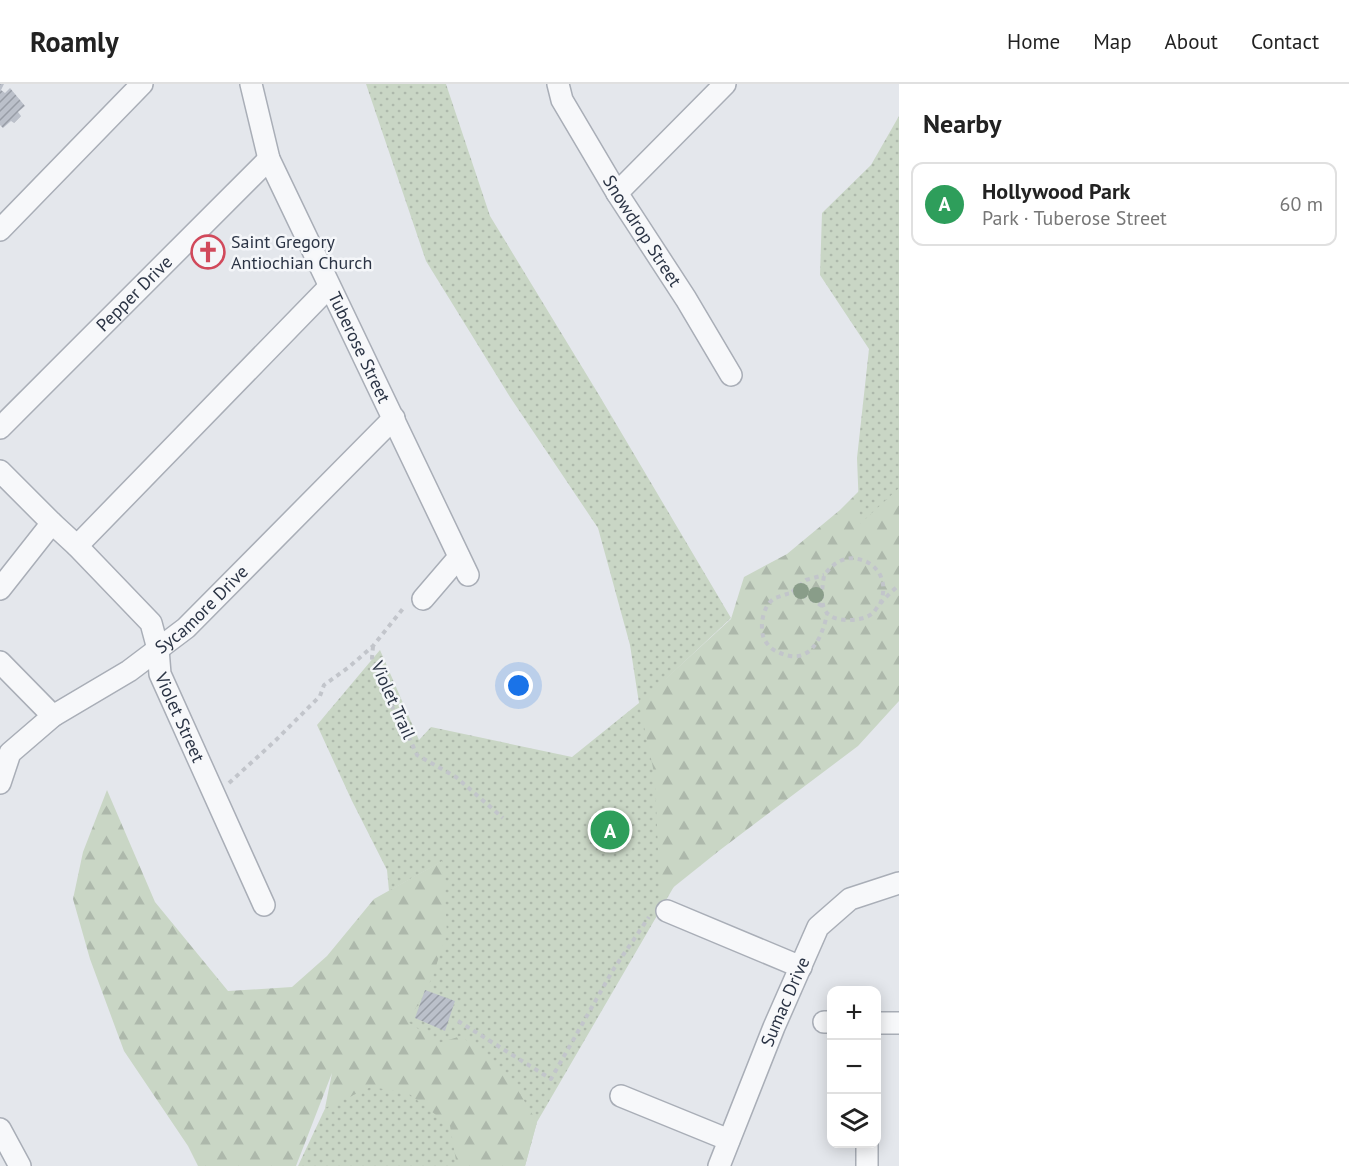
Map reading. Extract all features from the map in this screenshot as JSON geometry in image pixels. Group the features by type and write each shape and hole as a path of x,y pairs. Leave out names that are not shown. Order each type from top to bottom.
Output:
{"street":[{"path":"0,230 142,84"},
{"name":"Tuberose Street","path":"251,84 269,159 464,566 423,599"},
{"name":"Snowdrop Street","path":"558,84 562,100 617,193 686,299 731,375"},
{"path":"617,193 725,84"},
{"name":"Pepper Drive","path":"0,428 269,159"},
{"path":"77,546 330,287"},
{"name":"Sycamore Drive","path":"0,783 10,753 53,716 129,671 186,628 394,418"},
{"name":"Violet Street","path":"0,471 151,623 158,649 160,674 264,905"},
{"path":"0,589 52,523"},
{"path":"0,662 53,716"},
{"name":"Sumac Drive","path":"718,1166 774,1027 818,927 850,899 899,883"},
{"path":"667,911 801,967"},
{"path":"881,1023 899,1023"},
{"path":"621,1096 729,1140"},
{"path":"0,1129 20,1166"},
{"path":"867,1148 867,1166"}],"path":[{"path":"824,575 822,606 826,615 818,642 806,654 792,657 776,652 762,635 763,616 767,606 775,598 791,593 806,580 824,575 834,564 847,558 860,559 877,568 884,582 884,595 880,604"},
{"path":"826,615 836,620 864,618 874,612 899,585"},
{"path":"791,593 810,598 822,606"},
{"name":"Violet Trail","path":"215,795 275,741 320,696 324,685 349,667 373,645 411,599 423,599"},
{"name":"Violet Trail","path":"373,645 372,658 396,716 403,724 417,755 456,777 503,818"},
{"path":"458,1021 551,1079 613,970 657,906 667,911"}],"green space":[{"path":"366,84 446,84 490,216 731,618 651,693 859,508 857,458 869,349 820,275 822,213 871,165 899,116 899,679 683,871 537,1122 525,1166 298,1166 441,862 389,891 387,870 317,725 380,650 419,740 431,727 572,757 639,703 630,645 598,528 510,397 426,261"},
{"path":"899,488 899,701 858,746 660,898 655,777 639,703 731,619 744,577 787,554 859,491 860,524"},
{"path":"107,790 155,902 228,991 292,987 327,956 374,899 442,861 447,933 432,978 408,1022 439,1043 461,1036 508,1074 537,1122 525,1166 457,1166 450,1126 408,1093 371,1087 325,1108 332,1073 296,1166 198,1166 188,1146 124,1051 90,959 73,899 83,852"}],"building":[{"path":"0,84 4,84 1,90 5,93 10,88 25,106 18,112 21,116 14,123 11,121 3,128 0,125"},
{"path":"425,990 455,1001 445,1031 415,1018"}],"place":[{"name":"Saint Gregory Antiochian Church","path":"208,252"},
{"name":"Hollywood Park","path":"610,830"}]}
